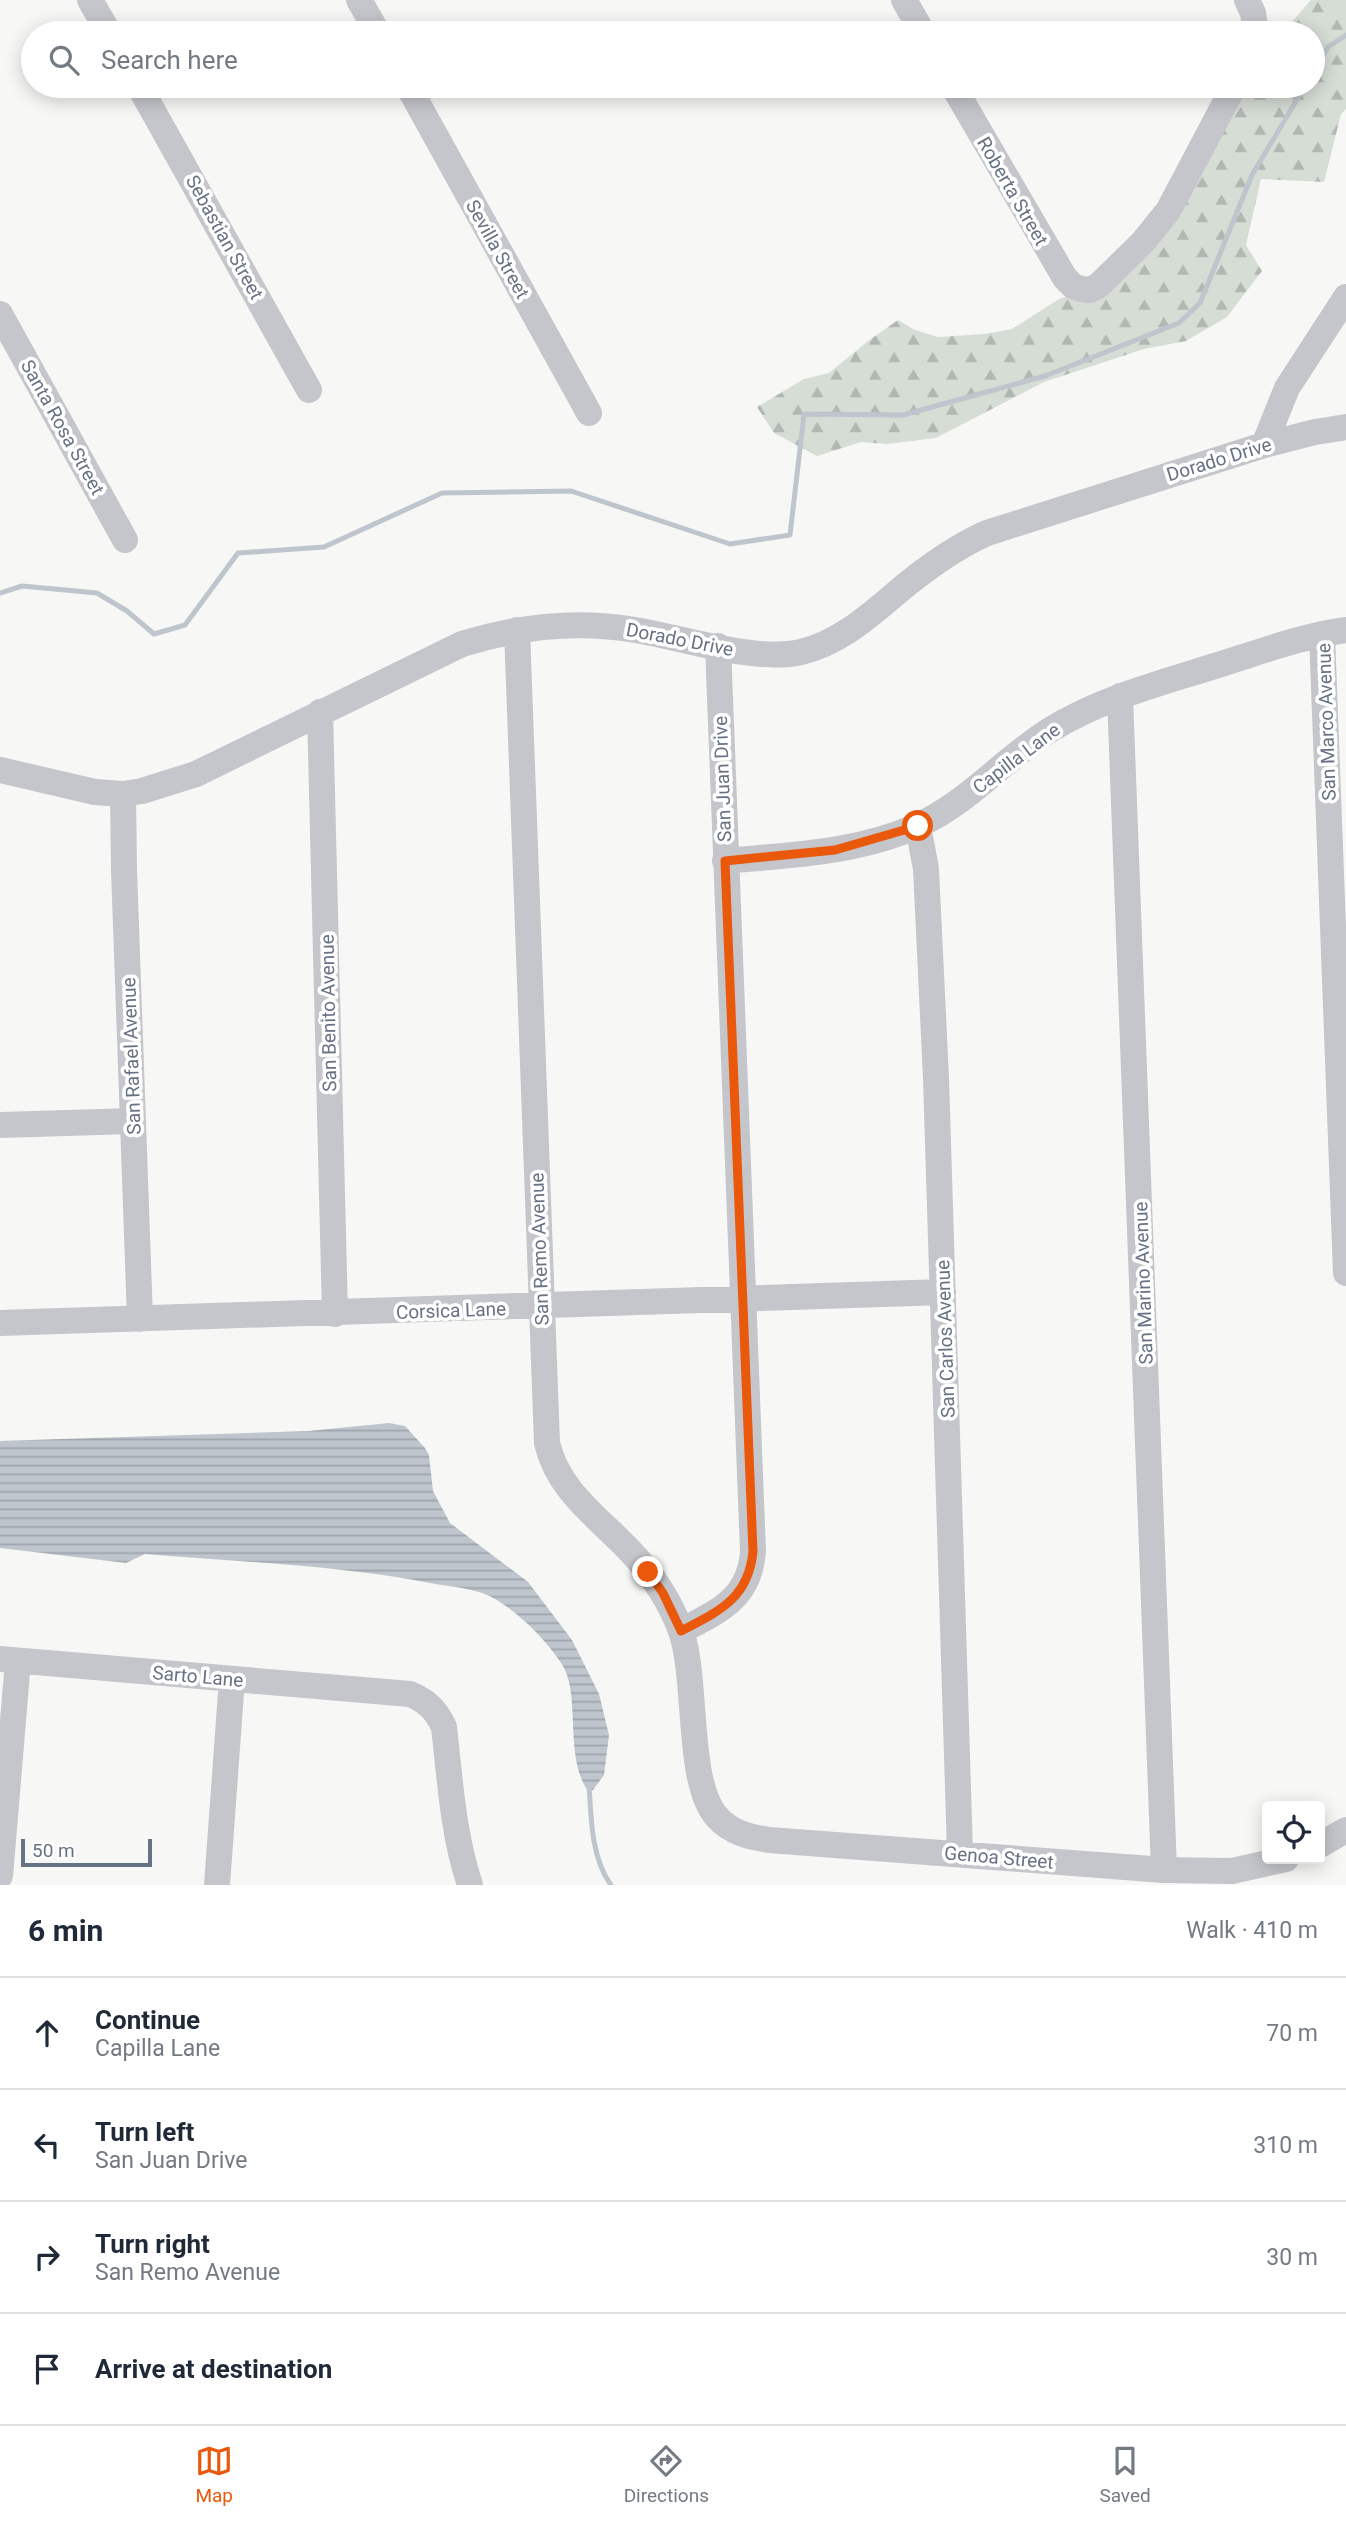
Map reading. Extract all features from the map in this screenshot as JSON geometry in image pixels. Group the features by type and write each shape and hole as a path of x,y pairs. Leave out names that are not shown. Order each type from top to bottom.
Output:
{"street":[{"path":"90,0 102,21"},
{"path":"359,0 371,21"},
{"path":"904,0 916,21"},
{"name":"Sebastian Street","path":"146,98 309,390"},
{"name":"Sevilla Street","path":"415,98 589,413"},
{"name":"Roberta Street","path":"960,98 1065,278 1073,286 1089,290 1098,286 1158,226 1176,198 1228,98"},
{"path":"1264,445 1287,388 1346,297"},
{"name":"Santa Rosa Street","path":"0,314 125,540"},
{"name":"Dorado Drive","path":"0,770 79,789 123,794 142,791 196,774 452,649 480,638 517,630 571,624 598,625 754,653 799,653 817,648 863,621 933,564 980,536 1031,517 1264,445 1346,427"},
{"name":"San Remo Avenue","path":"517,630 545,1430 555,1468 575,1497 644,1566 663,1593 681,1631 690,1674 699,1775 709,1806 716,1817"},
{"name":"Capilla Lane","path":"725,861 835,850 918,826 979,787 1048,731 1089,708 1334,632"},
{"name":"San Marco Avenue","path":"1334,632 1346,1273"},
{"name":"San Juan Drive","path":"681,1631 730,1602 744,1585 752,1566 753,1544 718,646"},
{"name":"San Marino Avenue","path":"1121,696 1164,1870"},
{"name":"San Benito Avenue","path":"320,712 335,1314"},
{"name":"San Rafael Avenue","path":"123,794 140,1319"},
{"name":"San Carlos Avenue","path":"918,826 926,869 961,1853"},
{"path":"0,1125 133,1121"},
{"name":"Corsica Lane","path":"0,1323 943,1293"},
{"path":"0,1876 9,1660"},
{"name":"Sarto Lane","path":"9,1660 410,1694 421,1699 437,1713 444,1727 455,1822 470,1885"},
{"path":"217,1885 232,1679"},
{"name":"Genoa Street","path":"716,1817 735,1831 769,1840 1164,1870 1232,1871 1264,1864"},
{"path":"1325,1842 1346,1830"}],"green space":[{"path":"1311,0 1346,0 1346,109 1341,114 1324,182 1261,179 1246,245 1262,271 1227,317 1186,341 1144,349 1044,382 936,438 887,444 861,442 817,456 774,433 757,407 804,379 829,373 898,320 915,330 938,337 985,334 1012,329 1059,299 1070,295 1087,302 1235,98 1325,98 1325,21 1293,21"}],"shaded area":[{"path":"389,1423 405,1426 425,1448 429,1455 433,1491 450,1523 528,1582 572,1640 599,1694 609,1735 604,1775 593,1790 588,1791 576,1760 571,1690 561,1663 524,1621 490,1596 473,1590 324,1568 145,1554 126,1563 0,1548 0,1441 309,1431"}],"waterway":[{"path":"1325,52 1328,47 1346,35"},
{"path":"0,593 22,586 97,593 127,611 154,634 185,625 238,553 324,547 442,493 571,491 730,544 790,535 804,414 903,415 1045,376 1179,323 1200,303 1252,175 1298,98"},
{"path":"589,1784 596,1850 604,1874 611,1885"}],"route":[{"path":"648,1572 663,1593 681,1631 730,1602 741,1591 752,1566 725,861 835,850 918,826"}]}
